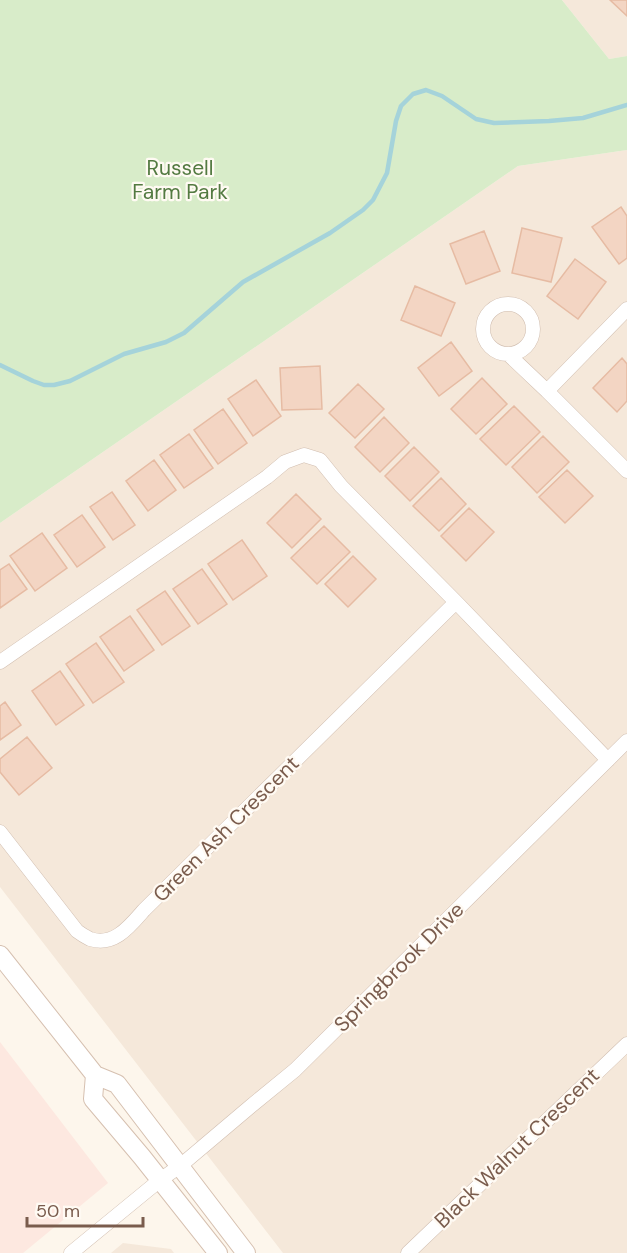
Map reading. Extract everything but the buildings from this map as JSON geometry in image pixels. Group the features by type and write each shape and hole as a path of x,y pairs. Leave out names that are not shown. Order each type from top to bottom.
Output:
{"main road":[{"path":"0,955 95,1075 117,1084 246,1253"},
{"path":"95,1075 93,1099 218,1253"}],"street":[{"path":"547,391 627,309"},
{"path":"508,354 627,471"},
{"path":"0,662 267,477 285,462 304,455 320,460 340,486 456,602 608,760"},
{"name":"Green Ash Crescent","path":"0,832 77,931 92,939 110,940 128,929 152,902 456,602"},
{"name":"Springbrook Drive","path":"71,1253 295,1070 627,741"},
{"name":"Black Walnut Crescent","path":"408,1253 627,1044"}],"shaded area":[{"path":"562,0 627,0 627,56 609,59"},
{"path":"627,150 627,1253 283,1253 0,887 0,523 518,166"},
{"path":"0,1042 108,1183 23,1253 0,1253"},
{"path":"123,1243 171,1249 174,1253 111,1253"}],"green space":[{"name":"Russell Farm Park","path":"0,0 562,0 609,59 627,56 627,150 518,166 0,523"}],"waterway":[{"path":"0,365 33,381 44,385 54,385 70,381 124,354 166,342 184,333 243,282 330,233 363,210 373,200 387,173 396,121 401,106 413,94 426,90 442,96 476,119 494,123 583,118 627,105"}]}
